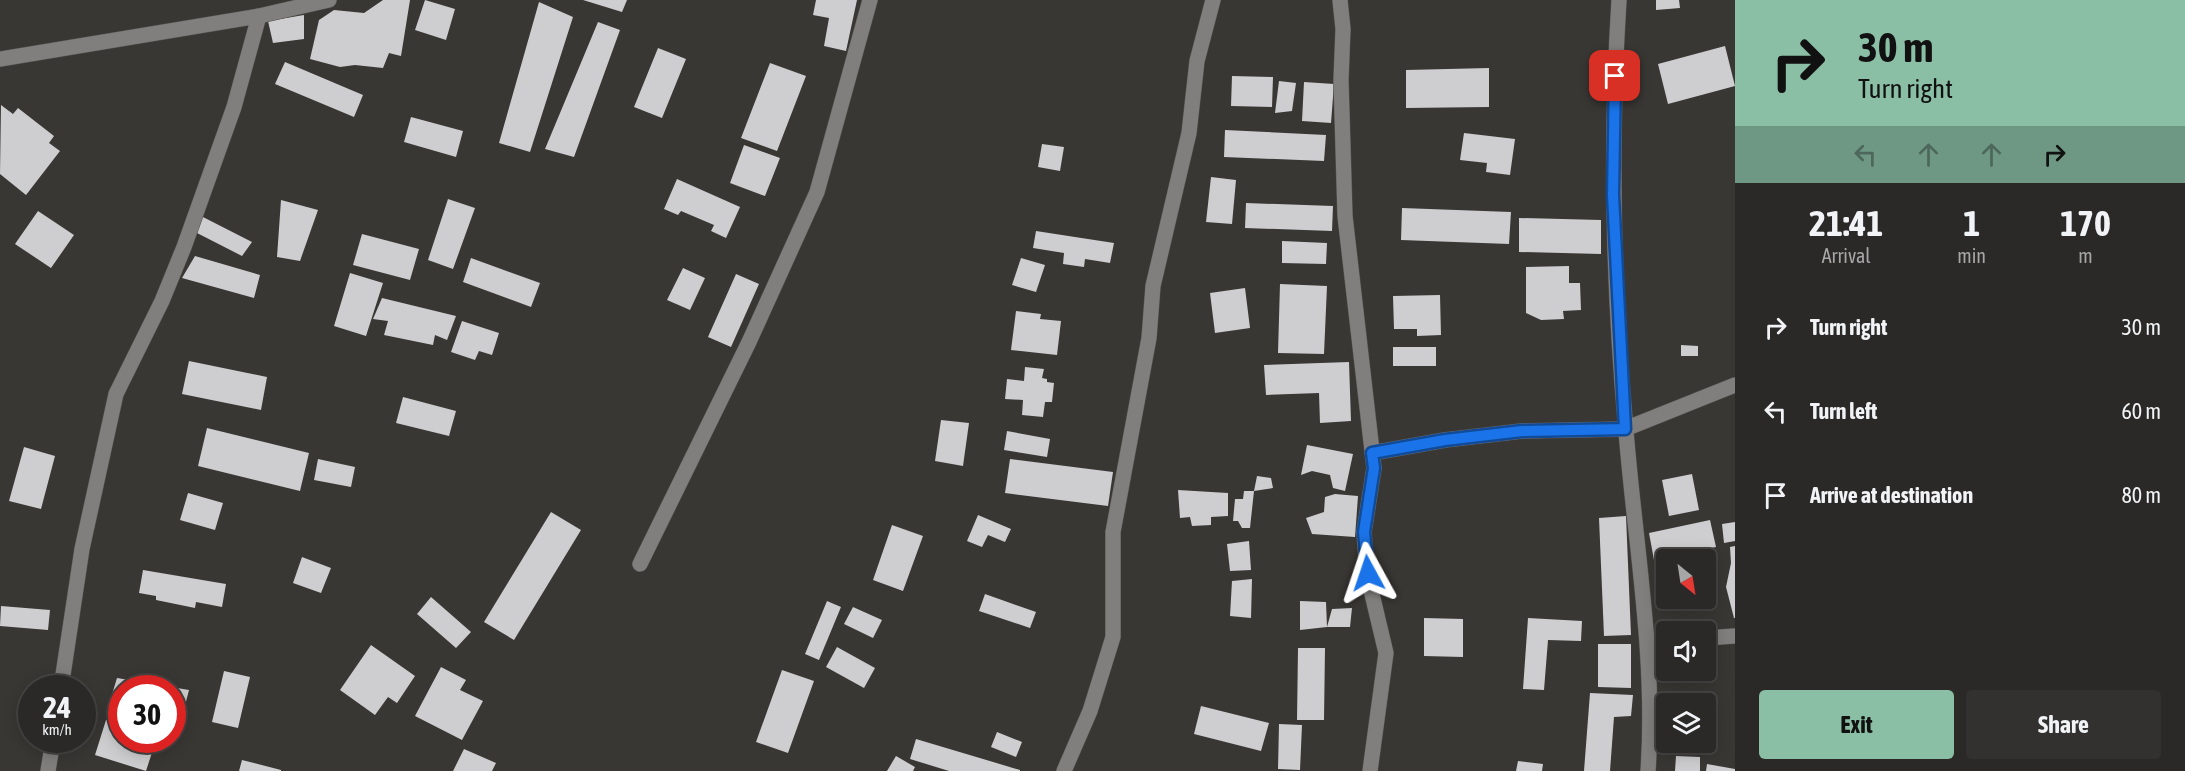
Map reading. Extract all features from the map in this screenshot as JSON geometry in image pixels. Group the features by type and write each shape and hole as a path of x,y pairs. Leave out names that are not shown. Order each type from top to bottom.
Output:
{"street":[{"path":"0,59 259,16 329,0"},
{"path":"640,564 749,342 817,192 870,0"},
{"path":"1064,771 1090,711 1113,637 1113,532 1149,338 1153,286 1190,133 1197,61 1213,0"},
{"path":"1340,0 1343,29 1341,80 1345,216 1374,468 1364,532 1368,573 1386,653 1370,771"},
{"path":"1619,0 1613,195 1625,429 1648,640 1648,771"},
{"path":"63,675 82,549 101,450 116,394 162,301 184,247 234,107 259,16"},
{"path":"1372,453 1445,440 1522,431 1625,429 1735,385"},
{"path":"1716,637 1735,636"},
{"path":"1648,640 1656,640"},
{"path":"48,771 51,753"}],"building":[{"path":"383,0 410,0 401,56 389,53 383,68 355,65 340,67 310,59 319,20 334,10 364,13"},
{"path":"425,0 455,9 446,40 415,30"},
{"path":"583,0 627,0 622,12"},
{"path":"816,0 857,0 846,51 824,46 829,18 813,15"},
{"path":"1656,0 1679,0 1680,8 1656,10"},
{"path":"539,2 573,17 530,152 499,143"},
{"path":"304,15 304,39 273,43 268,21"},
{"path":"598,22 620,30 574,157 545,149"},
{"path":"1725,46 1735,86 1668,104 1658,64"},
{"path":"658,48 686,59 662,118 634,107"},
{"path":"285,62 363,95 354,117 275,84"},
{"path":"770,63 806,76 777,151 741,138"},
{"path":"1489,68 1489,107 1406,108 1406,70"},
{"path":"1232,76 1273,77 1272,107 1231,106"},
{"path":"1279,81 1296,83 1292,111 1275,113"},
{"path":"1304,82 1334,84 1331,123 1302,121"},
{"path":"1,105 13,114 18,108 54,136 49,143 60,151 26,195 0,174"},
{"path":"411,117 463,131 456,157 404,142"},
{"path":"1225,130 1326,135 1324,161 1224,157"},
{"path":"1464,133 1515,139 1510,175 1486,172 1487,163 1460,160"},
{"path":"1042,144 1064,147 1060,171 1038,167"},
{"path":"744,145 780,158 765,196 730,183"},
{"path":"1211,177 1236,180 1232,224 1206,222"},
{"path":"677,179 740,207 726,238 711,231 714,225 681,211 678,215 664,209"},
{"path":"448,199 475,208 453,269 428,260"},
{"path":"281,200 318,210 300,261 277,257"},
{"path":"1246,203 1333,206 1332,231 1245,228"},
{"path":"1402,208 1511,212 1509,244 1401,240"},
{"path":"38,211 74,235 51,268 15,244"},
{"path":"201,216 252,242 242,256 197,233"},
{"path":"1519,218 1601,220 1601,254 1519,252"},
{"path":"1036,231 1114,243 1110,263 1085,259 1084,267 1063,264 1064,253 1033,248"},
{"path":"362,234 419,249 410,280 353,265"},
{"path":"1282,241 1327,243 1326,264 1282,263"},
{"path":"195,256 260,275 254,298 182,278"},
{"path":"471,258 540,283 531,307 463,282"},
{"path":"1021,258 1045,265 1036,292 1012,285"},
{"path":"1569,266 1569,283 1580,283 1581,310 1563,311 1564,319 1541,320 1526,313 1526,267"},
{"path":"683,268 705,278 690,310 667,300"},
{"path":"350,273 383,283 366,336 334,326"},
{"path":"736,274 759,284 731,347 708,337"},
{"path":"1280,284 1327,286 1324,354 1278,353"},
{"path":"1245,288 1250,328 1215,333 1210,293"},
{"path":"1440,295 1441,335 1417,336 1417,329 1394,329 1393,296"},
{"path":"382,298 456,316 447,340 435,335 433,345 384,335 388,321 373,319"},
{"path":"1016,311 1041,314 1040,319 1061,321 1057,355 1011,350"},
{"path":"462,321 499,333 492,355 479,351 475,360 451,352"},
{"path":"1681,345 1698,346 1698,356 1681,356"},
{"path":"1393,347 1436,347 1436,366 1393,366"},
{"path":"189,361 267,377 261,410 182,394"},
{"path":"1349,362 1351,421 1320,423 1319,393 1266,395 1264,365"},
{"path":"1025,367 1044,369 1042,378 1054,383 1052,402 1045,402 1043,417 1022,415 1023,400 1005,399 1007,379 1024,381"},
{"path":"403,397 456,411 449,436 396,423"},
{"path":"941,420 969,423 963,466 935,461"},
{"path":"207,428 309,453 300,491 198,466"},
{"path":"1007,431 1050,439 1047,457 1004,450"},
{"path":"1307,445 1353,454 1345,491 1333,488 1330,475 1312,471 1301,475"},
{"path":"24,447 55,456 41,509 9,501"},
{"path":"318,459 355,467 351,487 314,480"},
{"path":"1010,459 1113,472 1108,506 1005,493"},
{"path":"1692,474 1699,510 1669,516 1662,480"},
{"path":"1257,476 1271,478 1273,488 1254,491"},
{"path":"1178,490 1228,493 1228,516 1211,517 1211,525 1192,526 1190,517 1180,518"},
{"path":"1244,491 1254,491 1250,528 1242,528 1238,521 1233,521 1235,499 1243,499"},
{"path":"188,493 223,503 215,530 180,520"},
{"path":"1335,494 1358,496 1355,537 1312,534 1306,518 1324,512 1325,497"},
{"path":"551,512 581,530 514,640 484,622"},
{"path":"978,515 1011,529 1005,542 988,535 982,547 967,541"},
{"path":"1626,516 1631,635 1604,636 1599,518"},
{"path":"1710,520 1716,547 1656,549 1656,560 1654,560 1649,533"},
{"path":"1735,522 1735,541 1724,543 1722,524"},
{"path":"892,525 923,536 903,591 873,580"},
{"path":"1249,541 1251,570 1230,571 1227,544"},
{"path":"1735,546 1734,618 1726,587 1731,563 1730,547"},
{"path":"302,557 331,568 321,593 293,583"},
{"path":"143,570 226,584 222,607 196,602 195,608 156,600 156,596 139,593"},
{"path":"1252,579 1251,618 1230,616 1232,581"},
{"path":"985,594 1036,612 1030,628 979,611"},
{"path":"431,597 471,632 456,648 417,614"},
{"path":"827,601 841,607 819,660 805,654"},
{"path":"1300,601 1326,602 1327,627 1300,630"},
{"path":"1,606 50,610 48,630 0,626"},
{"path":"853,607 882,620 873,638 844,624"},
{"path":"1352,608 1350,627 1327,627 1332,609"},
{"path":"1424,618 1463,619 1463,657 1424,656"},
{"path":"1528,618 1582,621 1581,641 1548,640 1544,690 1523,689"},
{"path":"1598,644 1631,644 1631,688 1598,687"},
{"path":"371,645 415,676 397,703 388,697 375,715 340,690"},
{"path":"837,647 875,668 864,688 826,667"},
{"path":"1298,648 1325,648 1324,720 1297,720"},
{"path":"441,667 466,680 460,690 483,701 462,740 415,716"},
{"path":"782,670 814,681 788,753 756,742"},
{"path":"224,671 250,677 238,728 212,722"},
{"path":"1590,693 1633,695 1631,716 1614,717 1610,771 1584,771"},
{"path":"1201,706 1269,723 1261,751 1194,734"},
{"path":"106,720 108,721 108,753 152,753 146,771 95,755"},
{"path":"1279,724 1302,725 1300,770 1278,769"},
{"path":"997,732 1022,742 1016,757 991,747"},
{"path":"916,739 1020,771 949,771 910,759"},
{"path":"464,749 496,763 492,771 453,771"},
{"path":"896,756 915,767 913,771 887,771"},
{"path":"1676,756 1700,757 1700,771 1675,771"},
{"path":"242,760 281,770 281,771 239,771"},
{"path":"1518,761 1543,764 1542,771 1516,771"},
{"path":"1707,764 1735,769 1735,771 1706,771"}],"route":[{"path":"1368,573 1364,532 1374,468 1372,453 1445,440 1522,431 1625,429 1613,195 1615,76"}]}
